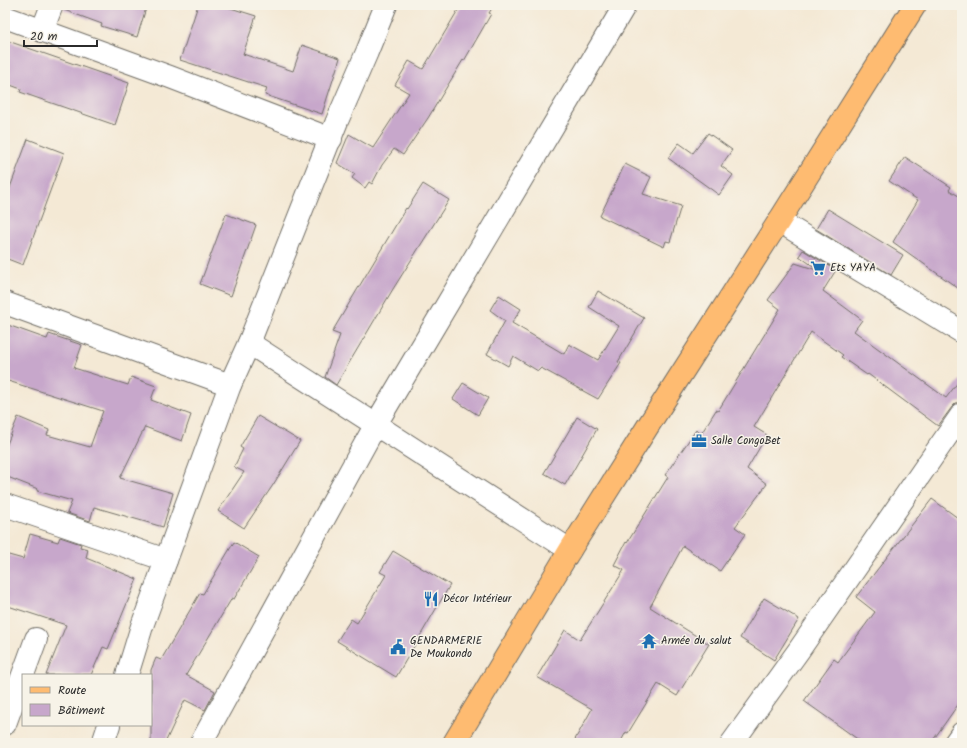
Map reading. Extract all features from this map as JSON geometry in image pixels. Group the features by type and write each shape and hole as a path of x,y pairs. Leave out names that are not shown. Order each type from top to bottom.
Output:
{"main road":[{"path":"454,743 570,550 915,5"}],"street":[{"path":"42,31 52,5"},
{"path":"127,674 142,626 230,385 249,343 386,5"},
{"path":"201,743 376,424 625,5"},
{"path":"5,17 331,139"},
{"path":"779,221 962,332"},
{"path":"5,303 230,385"},
{"path":"249,343 570,550"},
{"path":"732,743 804,643 962,414"},
{"path":"5,505 166,560"},
{"path":"23,674 36,639"},
{"path":"5,724 22,677"},
{"path":"103,743 109,726"},
{"path":"955,743 962,732"}],"building":[{"path":"64,5 147,5 137,37 101,26 102,24 64,10"},
{"path":"198,5 221,5 256,16 243,54 293,71 302,45 340,58 322,114 265,95 267,88 180,60"},
{"path":"461,5 494,5 489,13 491,14 464,61 463,60 428,118 403,155 394,149 382,165 372,184 369,182 365,188 352,178 355,174 337,163 349,134 373,148 409,93 395,85 409,61 423,69"},
{"path":"5,40 129,83 115,125 20,92 21,89 5,83"},
{"path":"708,133 732,150 721,166 733,175 719,195 668,158 679,143 693,153"},
{"path":"28,139 64,153 23,265 5,258 5,201"},
{"path":"905,157 951,187 949,190 962,198 962,291 893,242 918,200 889,181"},
{"path":"625,164 651,177 643,194 681,206 670,242 666,241 664,247 600,216"},
{"path":"423,184 449,200 393,289 336,385 325,377 340,335 332,332 406,208 407,209"},
{"path":"828,209 903,255 891,275 816,229"},
{"path":"226,214 256,225 231,296 200,284"},
{"path":"803,250 836,270 823,291 862,320 854,331 946,398 962,377 962,402 956,403 952,407 938,426 868,374 867,375 841,357 843,355 811,332 754,427 767,435 747,469 767,484 735,527 745,534 720,571 683,546 650,607 709,644 677,696 658,684 628,733 626,732 620,743 573,743 592,709 537,677 565,630 580,640 624,570 614,565 626,542 627,543 668,477 665,475 696,430 701,434 716,410 718,411 780,309 768,300 795,263 820,271 799,256"},
{"path":"598,291 644,318 618,362 621,363 598,399 541,368 538,371 513,356 508,366 487,354 505,321 490,310 499,295 521,309 512,323 564,354 569,344 598,360 619,326 589,307"},
{"path":"5,324 47,339 49,334 82,345 74,368 128,385 131,377 156,386 151,400 191,415 182,441 145,427 120,478 173,493 163,527 94,507 90,521 67,513 72,501 37,491 38,489 5,476 5,449 18,417 49,430 47,435 90,447 103,411 5,380"},
{"path":"463,383 488,398 478,415 453,399"},
{"path":"258,416 300,441 244,528 218,511 244,472 234,467 243,449 240,447"},
{"path":"577,417 597,429 565,485 544,473"},
{"path":"932,499 962,521 962,699 931,743 863,743 804,701 834,659 838,662 875,612 856,597"},
{"path":"30,534 58,542 60,537 81,544 80,547 88,549 86,558 137,579 108,649 103,647 91,674 46,674 66,625 5,605 5,554 23,559"},
{"path":"234,542 259,557 234,599 232,598 186,675 215,691 205,710 185,700 165,743 151,743 151,670 156,658 161,660 200,593 203,594"},
{"path":"393,551 450,585 396,677 337,641 351,619 357,623 386,575 380,572"},
{"path":"764,598 799,619 774,660 740,638"}],"place":[{"name":"Ets YAYA","path":"818,268"},
{"name":"Salle CongoBet","path":"699,441"},
{"name":"Décor Intérieur","path":"431,599"},
{"name":"Armée du salut","path":"649,641"},
{"name":"GENDARMERIE De Moukondo","path":"398,647"}]}
